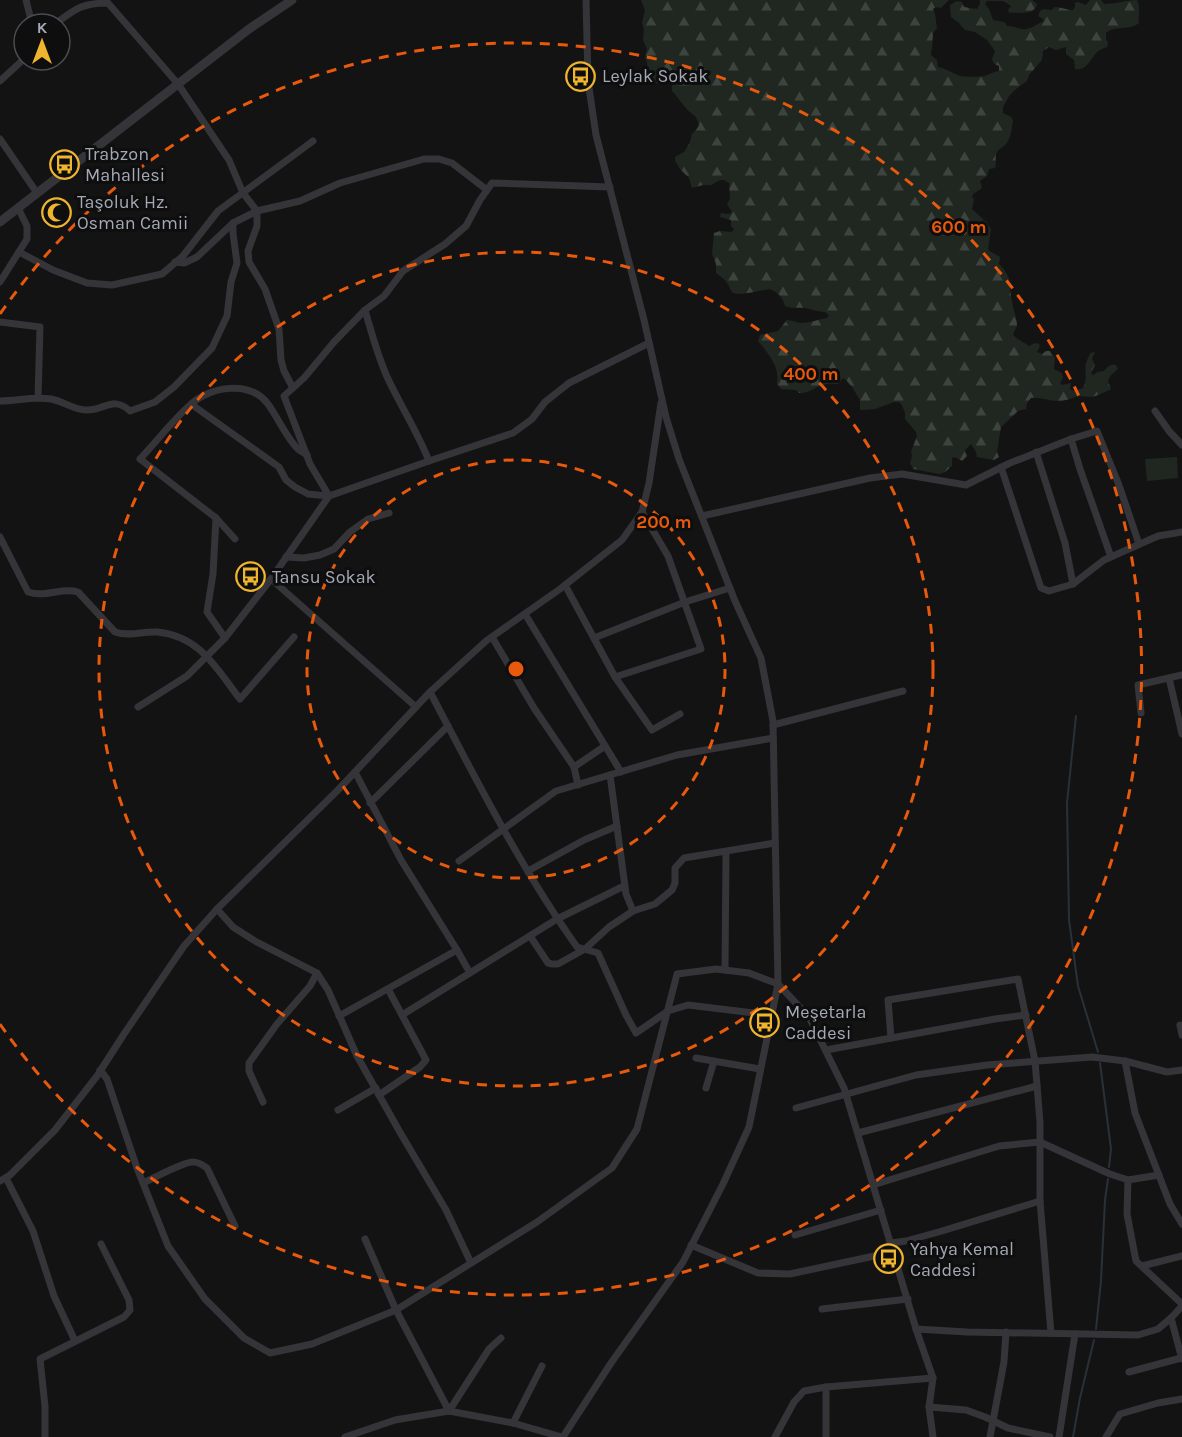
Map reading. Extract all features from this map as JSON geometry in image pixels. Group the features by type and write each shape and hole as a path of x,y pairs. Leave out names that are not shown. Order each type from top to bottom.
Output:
{"street":[{"path":"0,222 249,29 292,0"},
{"path":"345,1437 395,1420 449,1411 513,1423 563,1437 611,1363 683,1262 723,1184 748,1127 778,984 773,725 761,658 730,588 679,459 666,417 596,135 588,81 586,0"},
{"path":"71,12 77,7 108,3 178,84 229,160 243,193 257,211 257,226 248,251 249,262 265,289 279,329 281,360 293,388"},
{"path":"0,81 12,70"},
{"path":"0,139 37,193"},
{"path":"19,252 53,270 87,283 112,285 162,274 183,256 218,212 313,141"},
{"path":"175,262 184,263 197,257 233,223 257,211 300,201 340,183 424,159 439,159 453,163 487,190"},
{"path":"329,496 310,464 284,396 365,310 384,296 403,271 446,244 466,226 492,183 610,187"},
{"path":"0,282 27,240 27,226 18,208"},
{"path":"0,401 53,399 89,411 121,404 130,411 155,402 174,387 212,348 227,316 231,282 237,263 233,223"},
{"path":"365,310 381,363 420,438 429,461"},
{"path":"0,322 40,327 38,398"},
{"path":"191,404 279,467 286,480 295,487 308,494 329,496 513,433 532,419 545,402 569,382 649,343"},
{"path":"235,539 216,518 140,459 191,404 209,393 235,388 249,391 267,402 296,449 307,455"},
{"path":"75,1341 54,1296 33,1231 3,1180 55,1130 97,1076 184,946 217,909 355,772 430,692 492,637 565,585 622,540 642,512 649,483 661,397"},
{"path":"1155,411 1182,446"},
{"path":"702,516 892,475 902,474 966,485 1036,452 1097,430 1139,544"},
{"path":"1071,439 1111,557"},
{"path":"1036,452 1065,543 1073,584"},
{"path":"1001,468 1041,588 1049,591 1073,584 1104,560 1139,544 1158,536 1182,532"},
{"path":"138,707 187,676 225,638 271,579 329,496"},
{"path":"615,676 701,649 668,556 642,512"},
{"path":"286,557 304,558 321,555 334,549 350,532 368,519 389,513"},
{"path":"216,518 213,574 207,612 225,638"},
{"path":"0,537 28,592 40,595 78,592 116,632 123,634 157,632 198,647 240,699 294,637"},
{"path":"271,579 416,707"},
{"path":"565,585 615,676 652,730 680,714"},
{"path":"594,638 685,602 730,588"},
{"path":"525,614 621,772"},
{"path":"492,637 534,708 574,767 578,785"},
{"path":"1141,713 1138,684 1182,675"},
{"path":"1169,678 1182,734"},
{"path":"773,725 903,691"},
{"path":"430,692 503,830 557,919 577,947 598,953 636,1033 668,1011 688,1005 771,1015"},
{"path":"370,803 448,726"},
{"path":"459,861 556,791 677,755 773,738"},
{"path":"574,767 605,746"},
{"path":"355,772 401,860 470,974"},
{"path":"610,775 624,886 633,911"},
{"path":"528,871 584,840 617,826"},
{"path":"530,936 548,963 558,964 585,950 609,927 633,911 655,904 672,890 675,883 675,868 684,858 775,843"},
{"path":"725,970 726,852"},
{"path":"402,1015 557,919 624,886"},
{"path":"217,909 233,927 317,974 328,990 357,1056 446,1210 471,1263"},
{"path":"339,1016 457,950"},
{"path":"100,1070 107,1079 143,1183 168,1246 205,1299 244,1338 270,1353 312,1344 396,1311 537,1222 612,1168 637,1129 677,974 716,969 749,973 778,984 810,1017 846,1094 916,1329 933,1378 929,1407 933,1437"},
{"path":"263,1102 249,1071 249,1063 317,974"},
{"path":"891,1038 888,1000 1018,979 1035,1061 1040,1122 1040,1201 1051,1333"},
{"path":"338,1110 377,1092 420,1067 426,1060 388,989"},
{"path":"826,1050 1026,1015"},
{"path":"1180,1025 1182,1035"},
{"path":"796,1108 915,1075 987,1065 1092,1057 1125,1061 1167,1072 1182,1070"},
{"path":"696,1058 760,1069"},
{"path":"706,1088 714,1061"},
{"path":"1125,1061 1135,1113 1170,1204 1182,1224"},
{"path":"858,1133 1037,1086"},
{"path":"873,1185 999,1146 1040,1142 1128,1180 1159,1175"},
{"path":"143,1183 185,1164 195,1162 203,1165 207,1168 235,1226"},
{"path":"916,1329 1138,1335 1158,1329 1182,1305 1136,1261 1127,1214 1128,1180"},
{"path":"891,1243 933,1234 1040,1201"},
{"path":"795,1235 881,1210"},
{"path":"365,1239 396,1311 449,1411"},
{"path":"45,1437 45,1406 40,1359 124,1317 130,1310 129,1300 101,1244"},
{"path":"691,1245 758,1273 790,1274 893,1252"},
{"path":"1142,1266 1182,1257"},
{"path":"822,1309 908,1299"},
{"path":"1129,1372 1181,1359 1171,1318"},
{"path":"990,1437 1004,1362 1006,1332"},
{"path":"1059,1437 1075,1334"},
{"path":"449,1411 489,1349 501,1338"},
{"path":"513,1423 542,1366"},
{"path":"775,1437 794,1402 804,1391 933,1378"},
{"path":"826,1387 826,1437"},
{"path":"1106,1437 1120,1414 1182,1399"},
{"path":"929,1407 966,1410 1008,1428 1050,1437"}],"green space":[{"path":"641,0 949,0 941,8 933,9 937,28 933,33 931,55 937,60 938,67 960,76 972,77 985,76 999,71 999,66 994,64 992,59 995,51 987,40 975,32 965,30 951,17 950,5 957,1 962,2 964,7 977,9 980,0 1032,0 1037,4 1033,10 1026,13 1010,13 1008,11 1010,5 1003,1 987,1 985,4 993,20 1004,22 1007,26 1025,29 1044,21 1038,16 1043,9 1051,10 1055,7 1073,10 1075,3 1086,5 1090,0 1101,0 1104,4 1137,0 1139,23 1106,33 1107,47 1098,51 1083,68 1075,69 1074,60 1066,54 1066,47 1056,50 1049,47 1043,51 1042,60 1029,75 1027,81 1009,96 1003,107 1003,113 1013,120 1010,136 997,153 995,168 989,169 987,176 980,181 982,188 972,197 974,199 972,209 986,221 991,229 988,250 1000,257 999,264 1009,278 1017,323 1013,334 1015,337 1029,346 1039,344 1037,352 1042,354 1050,351 1055,358 1054,369 1062,373 1063,378 1060,383 1062,385 1071,383 1070,389 1074,391 1083,388 1086,362 1090,353 1095,352 1092,359 1095,365 1091,373 1093,375 1104,371 1111,365 1116,365 1118,369 1110,376 1108,382 1110,390 1092,397 1061,401 1031,398 1026,409 1018,411 1001,427 997,452 999,457 994,460 977,457 971,444 965,450 967,456 962,461 955,457 952,458 952,466 939,474 913,469 910,463 911,452 917,436 905,419 905,413 899,402 875,409 860,410 860,400 843,378 838,384 825,384 803,393 781,389 777,384 775,366 758,341 760,335 778,331 787,320 805,323 827,318 829,315 825,312 785,306 780,296 770,289 744,294 734,293 725,280 716,273 716,264 712,254 714,233 731,232 734,229 731,226 731,220 720,217 721,213 732,212 727,204 730,199 729,183 720,180 711,185 692,188 689,178 675,161 675,157 684,152 699,125 695,116 672,91 672,81 667,79 660,83 652,82 645,57 647,49 643,40 642,23 645,10"},
{"path":"1177,457 1178,478 1147,481 1145,459"}],"waterway":[{"path":"1076,716 1067,803 1069,920 1078,986 1098,1052"},
{"path":"1100,1063 1111,1149 1109,1167"},
{"path":"1096,1329 1108,1179"},
{"path":"1073,1437 1094,1340"}],"place":[{"name":"Leylak Sokak","path":"581,76"},
{"name":"Trabzon Mahallesi","path":"64,164"},
{"name":"Taşoluk Hz. Osman Camii","path":"56,212"},
{"name":"Tansu Sokak","path":"251,577"},
{"name":"Meşetarla Caddesi","path":"764,1022"},
{"name":"Yahya Kemal Caddesi","path":"889,1259"}]}
